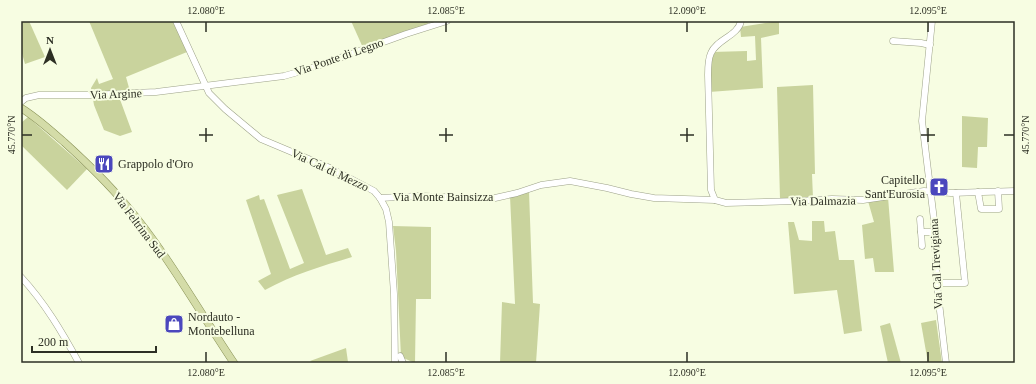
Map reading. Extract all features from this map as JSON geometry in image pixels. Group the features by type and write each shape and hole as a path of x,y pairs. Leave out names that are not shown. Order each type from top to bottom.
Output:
{"main road":[{"name":"Via Feltrina Sud","path":"21,108 38,120 73,151 126,204 153,240 234,363"}],"street":[{"name":"Via Cal di Mezzo","path":"176,21 211,97 262,139 330,168 374,191 380,198 386,209 388,222 394,294 395,363"},
{"name":"Via Ponte di Legno","path":"205,85 266,78 309,69 406,34 448,21"},
{"path":"715,200 711,190 708,75 710,57 715,47 737,29 741,21"},
{"name":"Via Cal Trevigiana","path":"932,21 922,121 931,191 936,283 946,363"},
{"path":"893,42 921,43 930,45"},
{"name":"Via Argine","path":"24,100 39,95 90,95 156,92 205,85"},
{"name":"Via Monte Bainsizza","path":"380,198 419,196 495,198 541,185 570,181 575,182"},
{"name":"Via Dalmazia","path":"575,182 654,198 715,200 726,202 832,199 863,200 924,191 956,193 1015,191"},
{"path":"978,192 980,209 1000,209 998,191"},
{"path":"936,283 965,283 956,193"},
{"path":"920,219 922,246"},
{"path":"921,232 934,232"},
{"path":"21,277 51,314 79,363"},
{"path":"400,356 403,363"}],"green space":[{"path":"21,21 29,21 45,57 25,64 21,50"},
{"path":"89,21 174,21 187,52 126,77 131,95 118,94 132,132 120,136 104,130 94,105 91,88 97,78 99,84 113,79"},
{"path":"351,21 427,21 429,27 364,50"},
{"path":"779,21 779,34 761,38 763,88 709,92 712,52 747,51 747,61 756,60 755,36 741,37 740,27"},
{"path":"813,85 815,174 812,174 813,198 780,199 777,87"},
{"path":"962,116 988,118 987,147 978,147 977,168 962,167"},
{"path":"28,117 87,169 67,190 21,145 21,123"},
{"path":"302,189 326,255 348,248 352,257 296,275 265,290 258,281 271,274 246,200 259,195 260,200 264,199 290,269 304,263 277,195"},
{"path":"529,191 533,303 540,304 536,363 500,363 502,302 515,304 510,196"},
{"path":"888,197 894,272 875,272 873,258 865,259 862,225 874,222 868,201"},
{"path":"812,221 824,221 825,232 835,231 839,260 854,260 862,331 844,334 837,290 794,294 788,222 794,222 799,240 812,241"},
{"path":"393,226 431,227 431,299 416,299 415,363 401,357 396,251"},
{"path":"936,320 942,363 928,363 921,323"},
{"path":"890,323 901,363 888,363 880,326"},
{"path":"346,348 348,362 313,363 310,361"}],"place":[{"name":"Grappolo d'Oro","path":"104,164"},
{"name":"Capitello Sant'Eurosia","path":"939,187"},
{"name":"Nordauto - Montebelluna","path":"174,324"}]}
